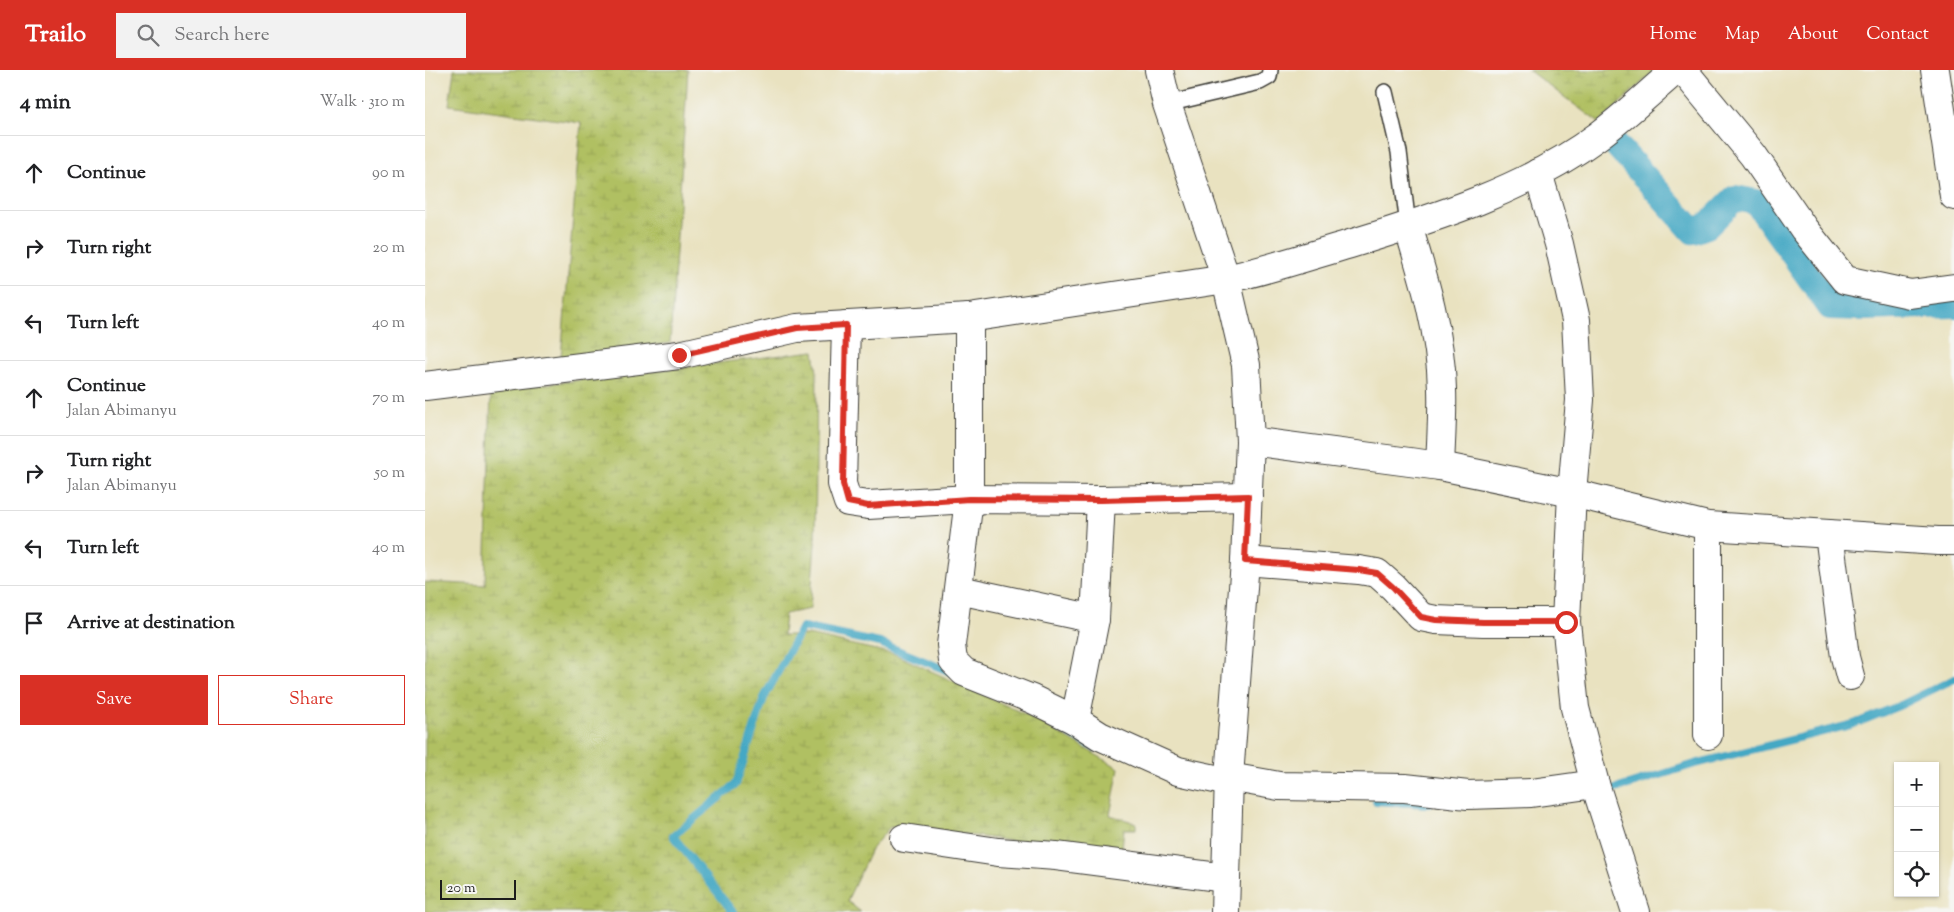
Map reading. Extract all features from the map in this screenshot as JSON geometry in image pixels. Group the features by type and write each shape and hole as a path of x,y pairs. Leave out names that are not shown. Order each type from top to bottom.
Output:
{"street":[{"path":"1159,70 1167,104 1226,279 1246,365 1250,441 1248,496 1229,780 1225,912"},
{"path":"425,386 679,355 797,328 969,318 1226,279 1258,272 1408,226 1474,202 1538,173 1598,136 1676,70"},
{"path":"1683,70 1753,155 1804,229 1845,280 1911,294 1954,288"},
{"path":"1935,70 1954,196"},
{"path":"1538,173 1559,244 1576,320 1580,400 1572,493 1566,622 1575,708 1595,784 1636,912"},
{"path":"1408,226 1426,290 1438,345 1442,388 1440,466"},
{"path":"969,318 969,499 951,645 953,661 964,672 1031,699 1075,720 1100,736 1178,771 1279,786 1405,788 1468,795 1531,793 1595,784"},
{"path":"846,325 843,484 848,502 868,506 969,499 1101,500 1248,496"},
{"path":"1250,441 1440,466 1572,493 1708,526 1954,541"},
{"path":"1075,720 1095,619 1101,500"},
{"path":"1708,526 1708,735"},
{"path":"1829,534 1845,657 1851,676"},
{"path":"1245,561 1377,573 1421,617 1436,620 1566,622"},
{"path":"959,590 1095,619"},
{"path":"904,838 998,852 1056,856 1226,878"}],"lane":[{"path":"1167,104 1260,82 1269,77 1270,70"},
{"path":"1385,92 1399,152 1408,226"}],"green space":[{"path":"454,70 688,70 670,343 561,357 581,123 449,105"},
{"path":"1528,70 1655,70 1599,123"},
{"path":"814,351 817,372 815,544 810,609 785,614 783,635 808,635 894,654 1027,715 1119,768 1110,815 1136,823 1136,829 1124,829 1121,857 922,828 890,827 872,848 847,901 861,912 425,912 425,582 485,585 491,391"}],"waterway":[{"path":"1611,139 1693,231 1707,226 1735,198 1756,202 1830,307 1865,308 1954,305"},
{"path":"733,912 673,836 736,784 764,698 802,627 880,643 951,672"},
{"path":"1606,792 1695,764 1854,724 1901,705 1954,679"},
{"path":"1052,723 1094,747"},
{"path":"1376,801 1429,804"}],"route":[{"path":"679,355 797,328 846,325 843,484 848,502 868,506 969,499 1101,500 1248,496 1245,561 1377,573 1421,617 1436,620 1566,622"}]}
